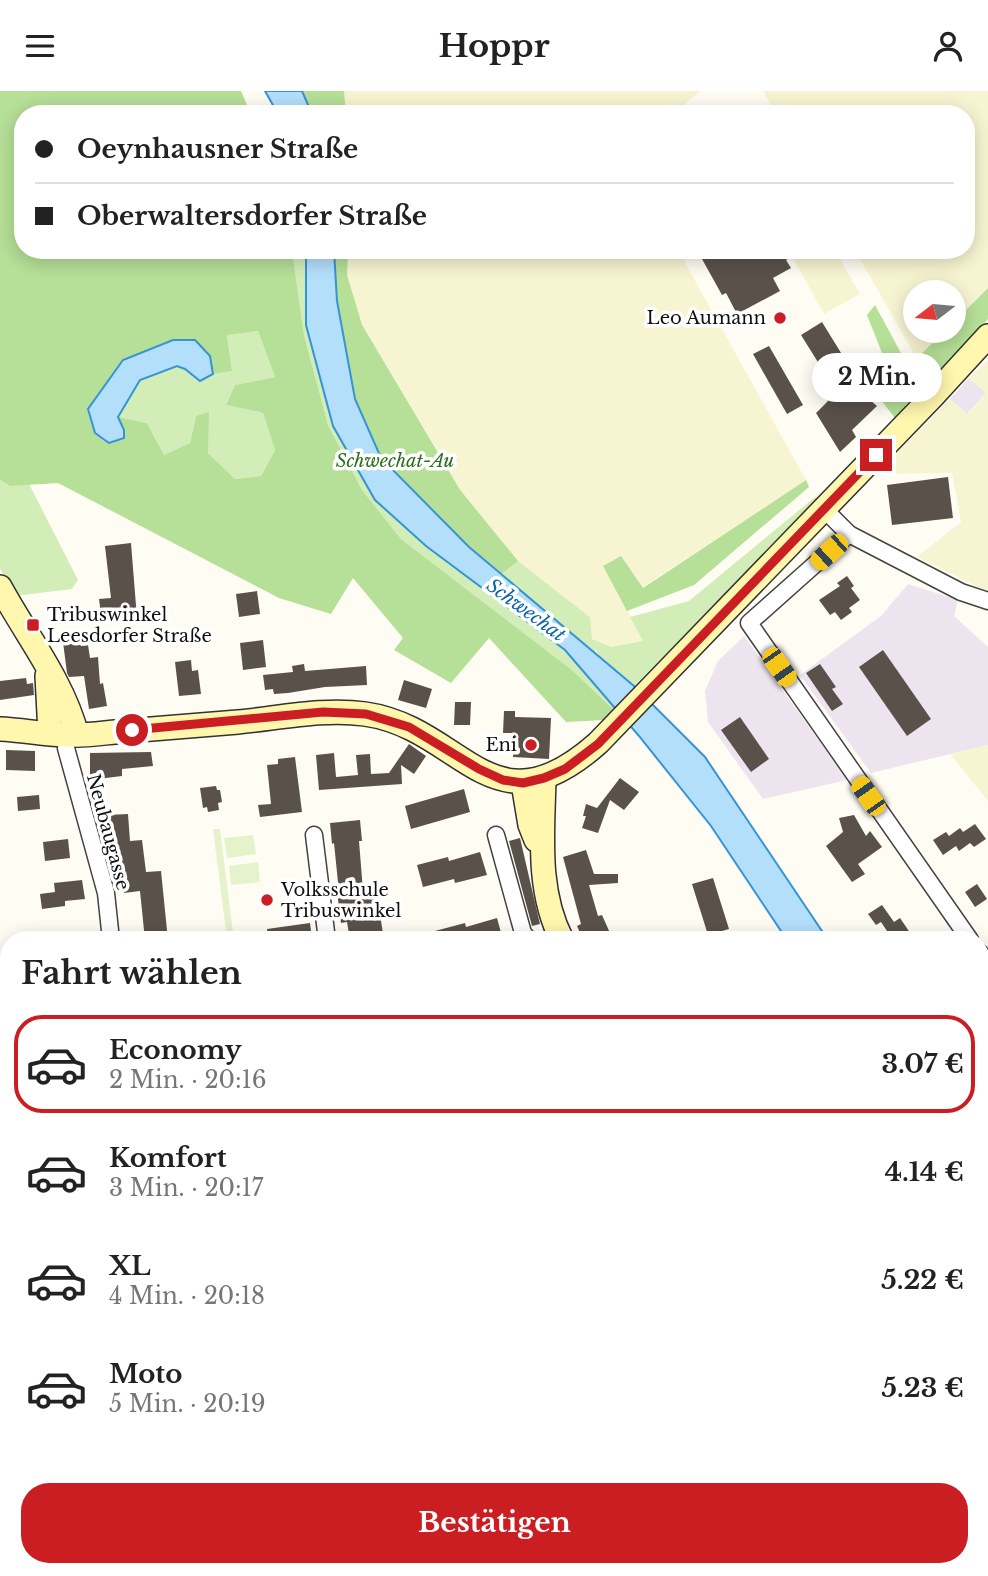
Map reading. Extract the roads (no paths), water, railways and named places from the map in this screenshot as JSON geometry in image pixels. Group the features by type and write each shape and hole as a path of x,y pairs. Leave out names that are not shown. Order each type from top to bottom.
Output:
{"street":[{"path":"0,729 65,735 323,712 366,714 409,727 479,769 503,780 534,780 565,769 604,738 988,336"},
{"path":"824,509 849,534 961,592 988,601"},
{"path":"849,534 748,624 965,931"},
{"path":"0,587 47,666 72,717 65,735"},
{"name":"Neubaugasse","path":"65,735 66,748 106,893 110,931"},
{"path":"479,769 530,825 542,856"},
{"path":"530,825 534,780"},
{"path":"534,780 546,896 559,931"},
{"path":"314,835 326,931"},
{"path":"496,835 522,931"}],"water":[{"path":"265,91 302,91 308,105 273,105"},
{"name":"Schwechat","path":"306,259 335,259 337,301 355,399 381,458 469,547 634,686 705,757 822,931 781,931 711,826 565,650 426,546 375,500 333,426 306,325"},
{"path":"173,340 195,340 210,356 213,374 200,381 177,366 140,380 118,417 124,430 124,438 109,443 95,433 88,409 123,360"}],"place":[{"name":"Leo Aumann","path":"780,318"},
{"name":"Tribuswinkel Leesdorfer Straße","path":"33,625"},
{"name":"Eni","path":"531,745"},
{"name":"Volksschule Tribuswinkel","path":"267,900"}],"park label":[{"name":"Schwechat-Au","path":"395,461"}]}
